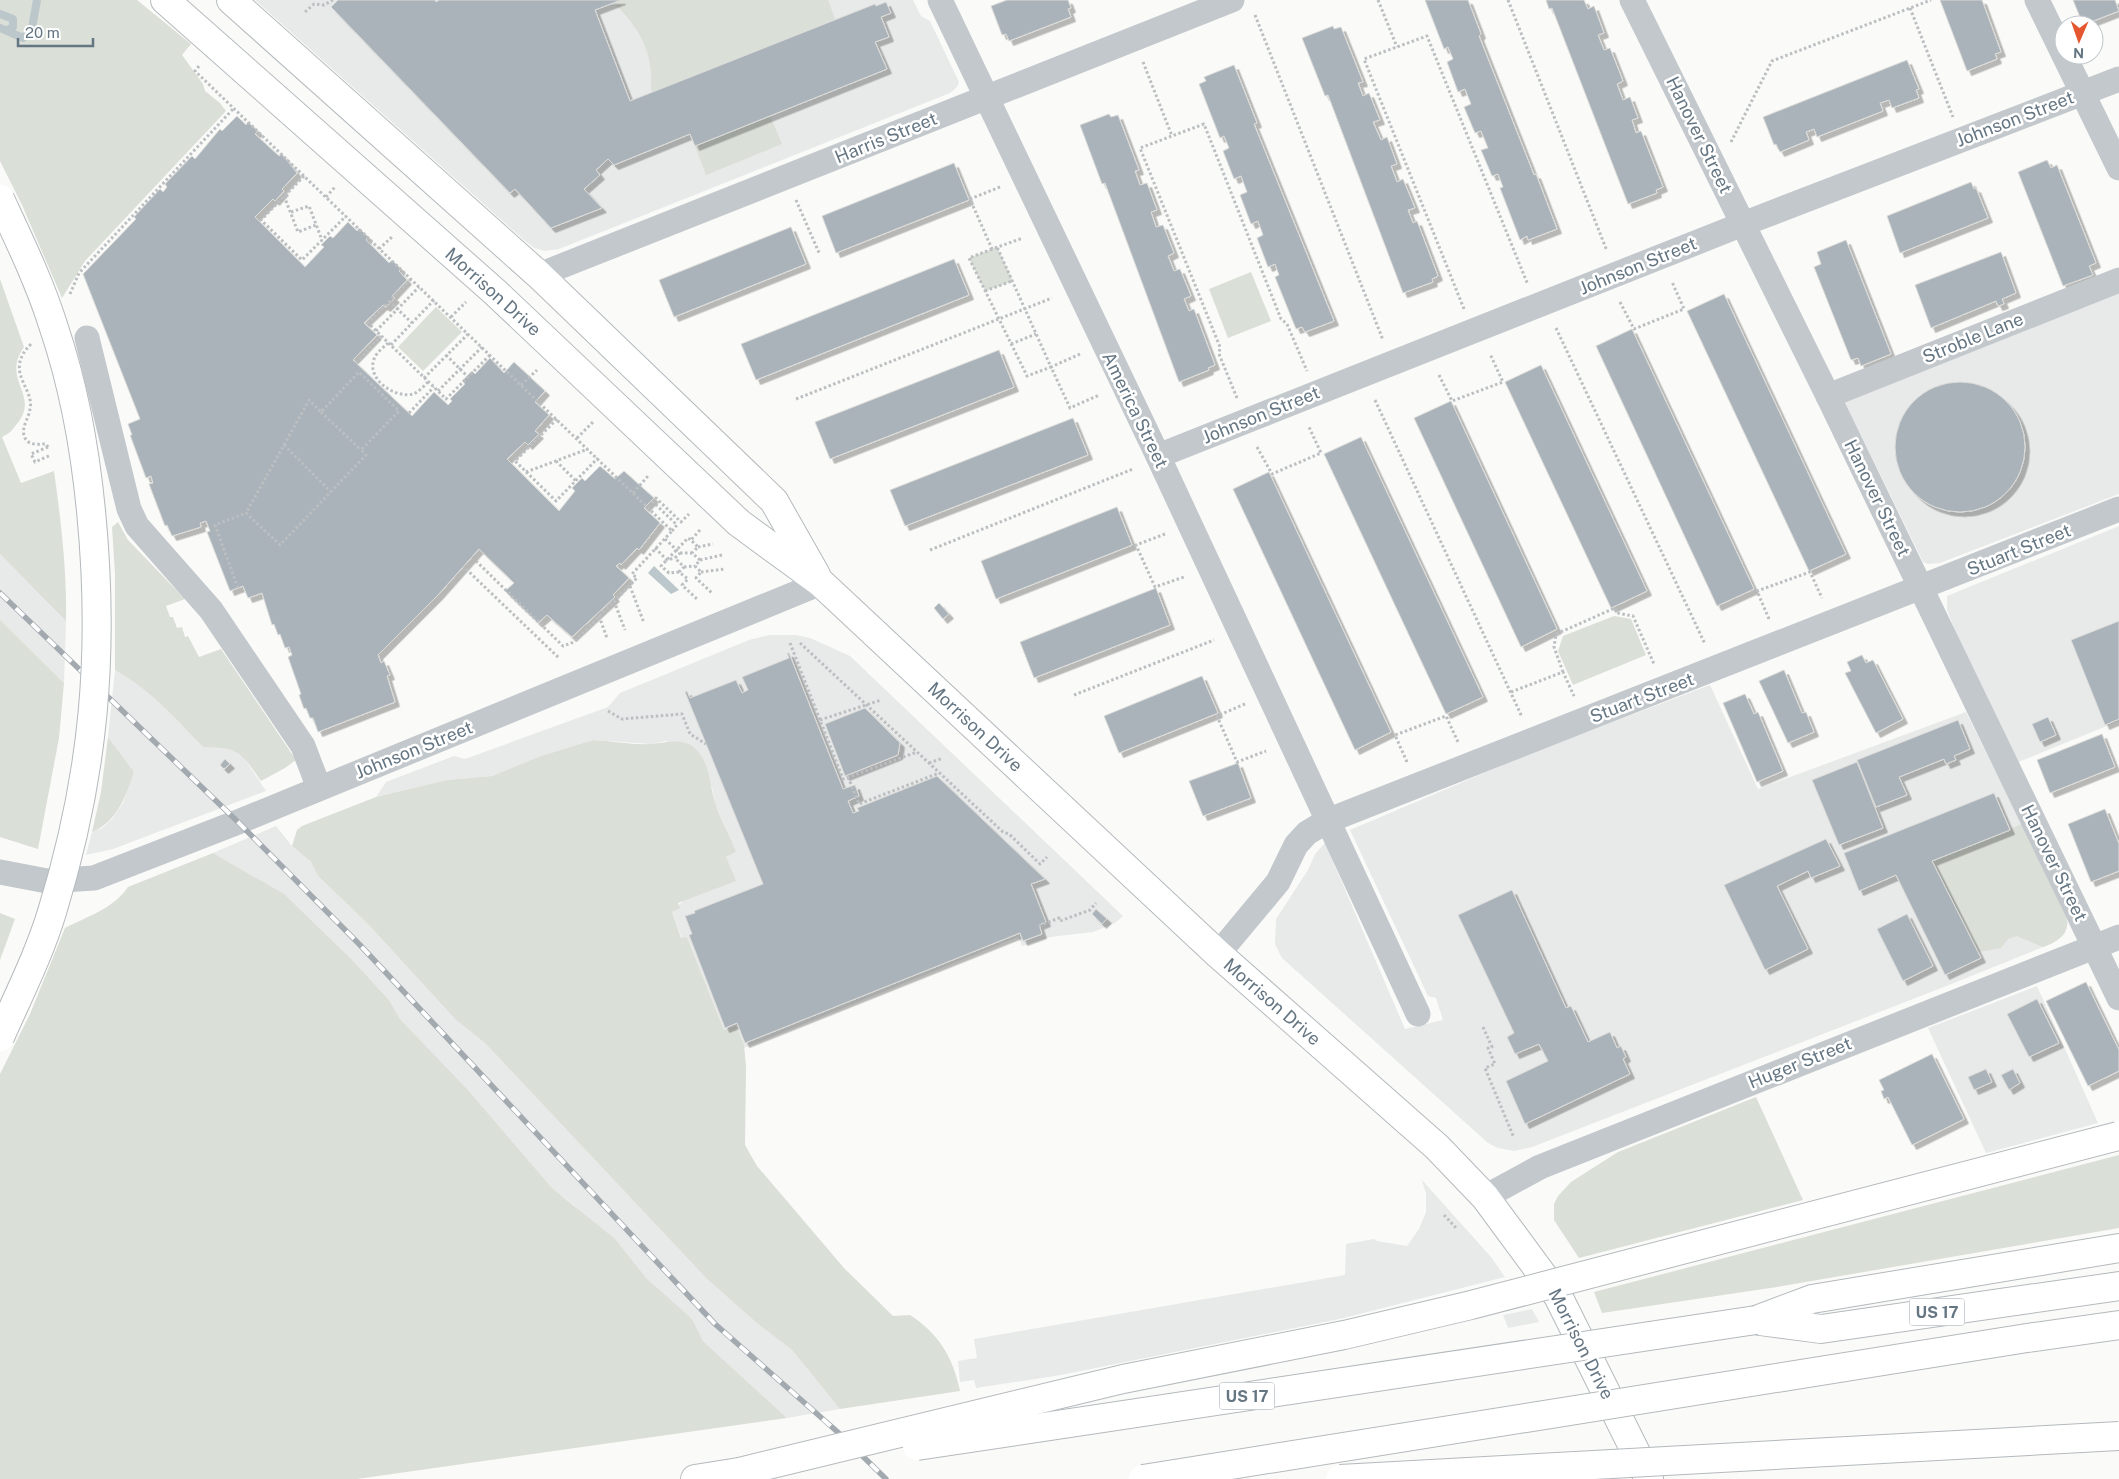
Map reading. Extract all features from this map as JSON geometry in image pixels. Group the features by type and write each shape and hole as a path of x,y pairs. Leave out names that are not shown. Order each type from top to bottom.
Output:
{"main road":[{"name":"Morrison Drive","path":"165,0 496,294 739,523 821,583 1218,954 1436,1147 1485,1197 1558,1296 1649,1479"},
{"name":"Morrison Drive","path":"231,0 539,275 774,501 821,583"},
{"path":"0,199 32,266 44,298 75,403 88,480 97,569 98,647 95,707 83,788 68,856 52,914 0,1037"},
{"path":"739,1472 1123,1379 1344,1335 1471,1305 2118,1136"},
{"path":"1756,1320 1812,1299 2119,1248"},
{"name":"US 17","path":"695,1479 1756,1320 1821,1329 2119,1286"},
{"name":"US 17","path":"1143,1479 2119,1325"},
{"path":"2027,1338 2119,1331"},
{"path":"1340,1479 2119,1436"}],"street":[{"name":"America Street","path":"940,0 1158,456 1418,1014"},
{"name":"Harris Street","path":"539,275 1232,0"},
{"name":"Hanover Street","path":"1632,0 1828,396 2119,998"},
{"path":"2037,0 2119,168"},
{"name":"Johnson Street","path":"1158,456 1743,224 2119,79"},
{"name":"Stroble Lane","path":"1828,396 2119,280"},
{"path":"87,338 129,509 137,526 211,610 303,746 319,788"},
{"name":"Stuart Street","path":"1218,954 1278,882 1296,845 1307,833 1327,821 1921,589 2119,509"},
{"name":"Johnson Street","path":"0,872 47,881 94,878 821,583"},
{"name":"Huger Street","path":"1485,1197 1540,1167 2119,937"}],"path":[{"path":"306,12 314,4 324,5 333,0"},
{"path":"1378,0 1397,47"},
{"path":"1508,0 1608,254"},
{"path":"1727,151 1772,61 1931,0"},
{"path":"1910,8 1953,118"},
{"path":"1255,15 1385,343"},
{"path":"1465,312 1364,59 1428,36 1528,286"},
{"path":"1142,59 1172,136"},
{"path":"200,65 195,71 672,531"},
{"path":"229,104 236,97"},
{"path":"69,296 79,273 234,108"},
{"path":"1238,401 1219,354 1220,347 1140,148 1204,124 1281,319 1287,324 1308,374"},
{"path":"304,176 261,220 302,260 346,216"},
{"path":"326,197 337,185"},
{"path":"992,250 970,199 1000,187"},
{"path":"284,196 298,232 316,225"},
{"path":"796,200 820,255"},
{"path":"291,212 309,206 322,240"},
{"path":"379,248 393,235"},
{"path":"1023,238 969,258 1026,376 1080,354"},
{"path":"997,247 1070,408 1099,394"},
{"path":"411,279 368,323 438,392 446,399 490,354"},
{"path":"985,291 1013,281"},
{"path":"1620,302 1634,329 1684,309 1672,282"},
{"path":"376,331 420,287"},
{"path":"796,399 1052,298"},
{"path":"428,382 412,394 398,394 385,387 374,372 373,362 375,357 434,300"},
{"path":"389,301 412,323"},
{"path":"451,317 466,302"},
{"path":"1556,328 1705,644"},
{"path":"424,378 468,334"},
{"path":"1011,344 1036,334"},
{"path":"356,363 382,336"},
{"path":"36,339 24,352 20,360 23,384 31,406 22,432 25,440 30,443 46,444 48,448 31,454 34,462 51,455"},
{"path":"438,392 482,347"},
{"path":"1439,375 1452,401 1503,382 1490,354"},
{"path":"446,356 468,377"},
{"path":"521,385 537,370"},
{"path":"322,412 360,372 399,411 361,450"},
{"path":"380,392 385,387"},
{"path":"409,413 434,387"},
{"path":"238,588 215,525 246,513 309,400 366,455 280,545 246,513"},
{"path":"1375,400 1522,717"},
{"path":"557,419 515,461 556,501 598,458"},
{"path":"577,438 592,422"},
{"path":"1258,447 1272,474 1321,453 1308,427"},
{"path":"284,445 331,492"},
{"path":"526,472 588,449"},
{"path":"556,461 576,480"},
{"path":"930,550 1134,469"},
{"path":"633,492 648,476"},
{"path":"476,561 563,646 574,642 637,578 632,574 677,525 653,502 656,498 681,522 689,514"},
{"path":"691,540 700,530"},
{"path":"1165,534 1136,545 1155,588 1184,577"},
{"path":"667,560 675,558 688,538 698,547"},
{"path":"664,539 679,551 692,552 700,560"},
{"path":"692,552 698,547 713,544"},
{"path":"655,548 667,560"},
{"path":"679,551 662,566 669,573 679,572 684,567 694,566 700,560 722,555"},
{"path":"675,558 684,567"},
{"path":"694,566 701,572"},
{"path":"466,569 559,658"},
{"path":"698,600 682,585 688,580 696,578 701,572 725,569"},
{"path":"679,572 688,580"},
{"path":"1769,619 1757,591 1810,572 1822,598"},
{"path":"696,578 712,593"},
{"path":"630,585 644,622"},
{"path":"614,601 625,630"},
{"path":"1574,696 1554,647 1556,634 1614,608 1617,613 1632,616 1654,664"},
{"path":"599,616 607,638"},
{"path":"1074,695 1214,640"},
{"path":"790,643 844,779 917,752"},
{"path":"800,643 1040,864 1047,857"},
{"path":"1511,692 1563,672"},
{"path":"820,720 881,700"},
{"path":"1245,704 1218,716 1237,762 1266,751"},
{"path":"608,710 622,719 682,714 690,734 706,744"},
{"path":"1407,762 1395,735 1446,716 1458,742"},
{"path":"929,763 943,758"},
{"path":"848,777 860,804 939,773"},
{"path":"1039,926 1090,910 1096,904"},
{"path":"1483,1028 1492,1046 1488,1048 1495,1064 1485,1068 1514,1138"},
{"path":"1444,1214 1457,1229"}],"shaded area":[{"path":"0,0 137,0 191,44 182,55 203,84 205,91 220,103 226,111 85,261 62,298 22,205 0,161"},
{"path":"255,0 913,0 921,16 930,21 959,82 957,87 950,93 559,249 545,251 534,248 524,240"},
{"path":"621,0 828,0 835,19 652,93 650,64 644,44 628,18 613,3"},
{"path":"770,116 782,144 706,175 695,146"},
{"path":"997,247 1013,281 985,291 969,258"},
{"path":"1251,272 1271,321 1228,338 1209,289"},
{"path":"0,279 24,347 18,359 16,369 25,405 23,414 14,427 2,437 21,483 54,471 63,546 66,621 0,554"},
{"path":"2119,291 2119,494 1940,563 1928,564 1923,562 1844,400"},
{"path":"436,307 462,332 423,371 398,347"},
{"path":"118,522 128,540 185,599 166,606 177,628 182,627 185,637 188,636 199,657 221,649 296,760 285,768 261,781 244,758 232,750 203,747 151,695 115,670 115,574 112,527"},
{"path":"2119,526 2119,721 2016,763 1969,665 1947,610 1947,596"},
{"path":"0,554 66,621 64,683 0,620"},
{"path":"654,566 679,590 671,594 648,573"},
{"path":"1614,616 1631,619 1646,655 1573,685 1558,651 1563,636"},
{"path":"0,620 64,683 59,738 38,849 0,837"},
{"path":"769,635 796,635 810,638 850,656 1123,916 1115,923 1093,932 1050,937 1022,946 1018,937 744,1048 744,1045 724,1030 687,937 682,939 672,912 726,857 736,852 715,803 712,787 666,741 651,744 593,740 541,756 492,776 447,780 376,797 386,782 454,756 465,759 608,707 620,693 749,640"},
{"path":"115,670 136,681 157,699 203,747 221,747 241,753 266,791 113,849 86,855 92,832 102,828 112,819 123,803 134,772 108,737"},
{"path":"1710,685 1758,789 1966,712 2022,824 2068,923 2065,933 2053,943 1949,985 1532,1147 1514,1151 1498,1148 1488,1143 1282,958 1275,944 1276,919 1308,870 1315,854 1325,843 1405,1029 1443,1020 1436,998 1428,996 1350,830 1524,756"},
{"path":"108,737 134,772 124,799 114,815 101,828 92,832 101,792"},
{"path":"593,740 644,744 682,742 698,751 706,765 717,808 736,852 726,857 736,881 678,903 680,908 672,912 681,938 687,937 724,1030 736,1026 744,1045 746,1066 745,1145 757,1166 844,1268 893,1316 910,1315 937,1338 949,1357 960,1391 840,1409 792,1350 758,1324 707,1279 485,1043 456,1020 367,923 318,876 311,862 292,846 297,830 302,826 376,797 447,780 492,776 541,756"},
{"path":"2022,824 2066,917 2065,933 2058,940 2043,947 2017,936 2008,939 2001,948 1978,952 1932,861"},
{"path":"276,826 292,846 311,862 318,876 367,923 456,1020 485,1043 707,1279 758,1324 792,1350 840,1409 787,1418 703,1341 692,1319 675,1307 574,1205 552,1188 468,1090 400,1019 389,1000 356,964 255,877 213,853"},
{"path":"213,853 284,894 356,964 389,1000 400,1019 468,1090 552,1188 615,1239 646,1278 692,1319 703,1341 787,1418 357,1479 0,1479 0,1074 30,1014 65,928 108,906 122,895 128,887"},
{"path":"0,913 15,919 0,960"},
{"path":"2037,986 2098,1123 1986,1153 1928,1028"},
{"path":"1756,1097 1803,1200 1579,1258 1554,1220 1554,1204 1558,1196 1571,1182 1618,1152"},
{"path":"2119,1155 2119,1228 1777,1287 1602,1313 1594,1292"},
{"path":"1422,1180 1491,1257 1505,1277 1344,1318 1061,1375 976,1388 974,1380 960,1382 958,1361 977,1358 974,1339 1345,1275 1346,1244 1374,1239 1407,1246 1419,1229 1426,1212 1426,1194"},
{"path":"1532,1309 1539,1322 1508,1328 1503,1315"}],"building":[{"path":"338,0 435,0 436,2 439,0 621,0 595,10 630,101 875,4 876,6 886,2 891,13 881,17 889,37 875,42 887,69 695,146 690,134 614,165 608,159 596,170 600,175 584,189 602,208 551,228 515,189 510,193 331,7"},
{"path":"1007,0 1068,0 1071,8 1068,9 1071,17 1009,41 1006,34 1002,35 991,6"},
{"path":"1425,0 1468,0 1481,34 1479,36 1557,229 1528,240 1527,236 1520,240 1500,188 1503,187 1498,174 1492,176 1481,150 1488,148 1481,131 1475,133 1464,107 1471,104 1465,89 1458,92 1447,62 1453,59 1448,47 1444,49"},
{"path":"1546,0 1584,0 1588,9 1594,6 1604,33 1598,35 1604,50 1610,48 1623,81 1617,84 1623,100 1630,97 1638,118 1632,120 1636,133 1641,131 1663,187 1656,190 1657,193 1628,204 1552,8 1549,9"},
{"path":"1940,0 1982,0 2001,52 1995,54 1997,59 1967,71"},
{"path":"2073,0 2115,0 2119,11 2104,17 2104,15 2079,15"},
{"path":"1333,26 1334,29 1341,27 1363,82 1358,83 1363,96 1369,93 1380,120 1373,122 1381,140 1387,137 1397,164 1391,166 1397,182 1403,179 1415,208 1408,210 1413,223 1417,221 1438,276 1432,279 1433,282 1403,293 1328,95 1325,96 1302,38"},
{"path":"1907,60 1919,89 1916,90 1919,98 1892,108 1889,100 1880,103 1883,111 1817,137 1814,129 1806,132 1809,140 1780,152 1776,144 1774,145 1763,117"},
{"path":"1234,65 1257,123 1254,124 1334,321 1305,332 1302,327 1296,329 1275,277 1279,275 1275,264 1268,267 1257,238 1263,235 1258,221 1251,224 1240,195 1247,192 1241,176 1234,179 1223,151 1229,148 1224,136 1220,138 1199,84 1206,81 1204,77"},
{"path":"1109,114 1111,117 1118,115 1139,170 1135,171 1140,185 1147,183 1157,210 1151,212 1156,227 1163,225 1174,253 1168,256 1174,271 1180,269 1191,296 1184,299 1189,311 1194,309 1215,365 1208,368 1209,370 1179,382 1105,183 1102,184 1080,125"},
{"path":"237,116 246,125 248,122 258,131 255,134 279,156 282,154 297,173 282,189 284,191 275,201 273,199 255,217 305,267 324,247 321,245 330,236 333,238 348,222 357,231 359,228 368,237 366,240 389,263 392,260 401,269 399,271 407,280 392,296 395,298 386,307 383,305 364,323 377,335 353,360 412,416 434,392 448,405 452,401 450,399 465,384 462,381 472,371 475,374 490,358 504,373 514,362 545,391 535,402 549,415 535,431 539,434 528,445 525,442 507,459 559,511 575,491 572,488 582,478 585,481 600,466 615,479 624,471 654,498 644,508 660,523 639,550 637,548 621,565 620,563 616,566 629,578 613,595 615,597 572,637 547,615 538,623 505,591 514,583 479,549 438,595 378,655 381,663 384,661 390,675 387,676 395,702 318,732 313,718 310,718 306,708 304,709 299,695 301,694 288,657 292,655 289,647 285,648 280,634 278,635 274,624 272,625 262,593 248,598 243,586 230,591 207,532 210,531 206,521 200,523 201,527 172,536 167,525 165,526 149,484 153,483 151,476 146,478 130,435 132,435 128,424 140,419 83,274 136,219 134,217 160,189 163,192 167,187 165,184 192,156 195,159 220,129 222,131"},
{"path":"2047,160 2051,168 2057,165 2096,263 2089,266 2093,275 2063,286 2018,172"},
{"path":"954,163 969,200 836,253 822,216"},
{"path":"1971,182 1974,189 1976,188 1988,218 1900,253 1887,216"},
{"path":"791,227 806,264 674,317 659,280"},
{"path":"1846,240 1891,354 1861,366 1858,358 1851,360 1814,267 1821,264 1817,252"},
{"path":"2001,252 2016,293 2002,299 2004,304 1998,306 1996,301 1931,328 1915,285"},
{"path":"954,259 969,295 756,380 741,344"},
{"path":"1724,294 1846,554 1809,571 1687,311"},
{"path":"1632,329 1754,589 1717,606 1596,346"},
{"path":"999,350 1014,387 830,459 815,422"},
{"path":"1541,365 1647,591 1611,608 1505,382"},
{"path":"1960,382 1973,383 1985,387 2006,401 2020,422 2024,434 2024,460 2020,472 2006,493 1985,507 1973,511 1960,512 1947,511 1935,507 1914,493 1900,472 1896,460 1895,447 1896,434 1900,422 1914,401 1935,387 1947,383"},
{"path":"1451,401 1557,629 1521,647 1414,418"},
{"path":"1073,418 1088,455 905,526 890,490"},
{"path":"1361,437 1483,697 1446,714 1324,454"},
{"path":"1269,472 1391,732 1355,750 1233,489"},
{"path":"1117,507 1132,545 996,599 981,561"},
{"path":"1156,588 1170,625 1034,678 1020,642"},
{"path":"939,603 949,614 943,619 934,608"},
{"path":"2119,621 2119,719 2105,725 2071,640"},
{"path":"787,653 789,653 843,789 855,785 859,796 848,801 853,813 859,811 857,808 937,776 1045,879 1031,884 1046,922 1039,925 1042,934 1023,941 1020,933 745,1043 737,1023 725,1028 689,935 692,934 685,916 763,884 685,692 687,691 690,698 736,680 742,693 748,690 742,677 789,658"},
{"path":"1862,655 1866,663 1873,660 1903,719 1876,733 1845,673 1851,671 1847,662"},
{"path":"1784,670 1802,713 1806,712 1814,732 1788,743 1759,681"},
{"path":"1202,676 1218,713 1119,753 1104,716"},
{"path":"1745,694 1754,714 1758,712 1783,771 1757,782 1723,703"},
{"path":"865,708 900,743 898,755 845,776 825,724"},
{"path":"2048,717 2056,735 2040,742 2032,724"},
{"path":"1958,720 1970,749 1954,756 1956,760 1946,764 1944,759 1899,777 1907,795 1876,807 1857,760"},
{"path":"2102,734 2115,767 2050,793 2037,760"},
{"path":"225,759 230,764 224,769 220,765"},
{"path":"1857,762 1883,828 1839,845 1812,780"},
{"path":"1238,763 1251,798 1203,816 1189,781"},
{"path":"1994,793 2010,830 1932,861 1981,958 1945,975 1896,875 1859,891 1844,853"},
{"path":"2105,809 2119,844 2119,871 2091,882 2068,824"},
{"path":"1826,839 1840,866 1811,878 1808,871 1777,886 1808,949 1765,970 1724,885"},
{"path":"1512,890 1566,1008 1571,1006 1588,1042 1610,1032 1617,1048 1621,1046 1626,1057 1623,1059 1630,1074 1525,1124 1506,1081 1548,1061 1539,1044 1515,1054 1507,1037 1514,1033 1458,915"},
{"path":"1096,909 1107,919 1102,924 1092,914"},
{"path":"1907,914 1933,966 1903,981 1877,929"},
{"path":"2086,982 2119,1050 2119,1071 2088,1086 2046,1001"},
{"path":"2037,999 2059,1043 2029,1057 2007,1014"},
{"path":"1932,1054 1964,1119 1912,1145 1888,1097 1884,1099 1881,1091 1884,1090 1879,1080"},
{"path":"1986,1069 1992,1082 1974,1090 1968,1077"},
{"path":"2013,1069 2020,1083 2009,1090 2001,1075"}],"waterway":[{"path":"0,28 23,38 32,28 37,0"},
{"path":"0,14 13,19 13,27 7,30"}],"railway":[{"path":"0,593 238,822 360,945 715,1324 841,1435 886,1479"}]}
